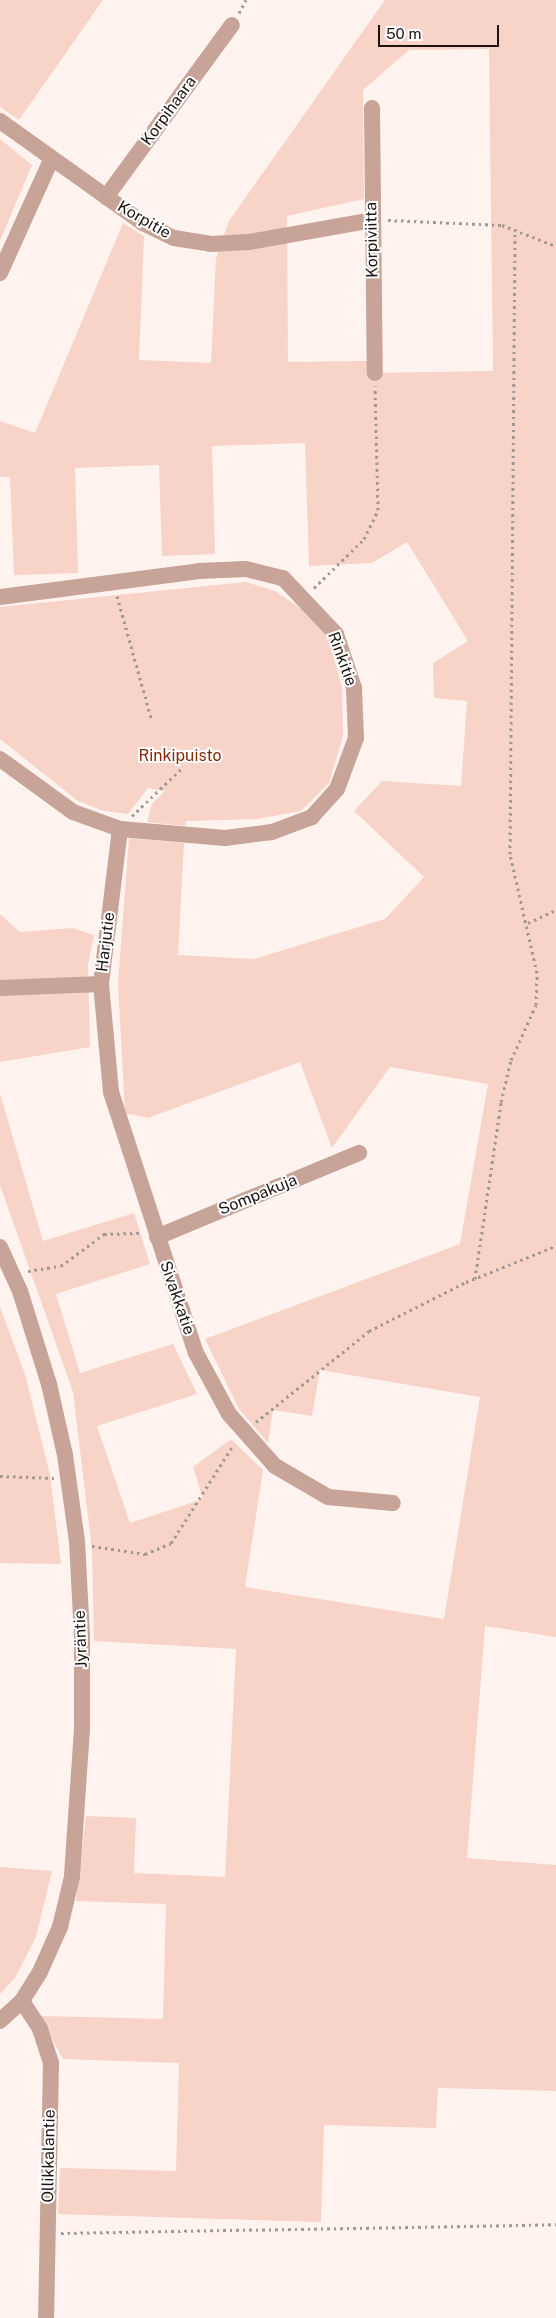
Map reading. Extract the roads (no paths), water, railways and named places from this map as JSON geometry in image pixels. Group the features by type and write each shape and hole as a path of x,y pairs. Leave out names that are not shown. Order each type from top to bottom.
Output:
{"street":[{"name":"Korpihaara","path":"106,197 232,25"},
{"name":"Korpiviitta","path":"372,108 375,373"},
{"name":"Korpitie","path":"0,121 51,160 106,197 174,238 210,244 372,220"},
{"path":"0,272 51,160"},
{"name":"Rinkitie","path":"0,597 246,569 283,578 304,596 336,634 354,688 356,738 337,789 312,817 272,832 225,838 122,829 73,812 0,759"},
{"name":"Harjutie","path":"0,988 101,984 122,829"},
{"name":"Sivakkatie","path":"101,984 111,1092 155,1233 196,1353 228,1414 275,1466 328,1497 393,1503"},
{"name":"Sompakuja","path":"155,1233 359,1153"},
{"name":"Jyräntie","path":"0,1247 12,1276 49,1384 71,1484 77,1541 82,1729 72,1877 60,1927 22,2001 0,2020"},
{"name":"Ollikkalantie","path":"22,2001 40,2029 51,2062 46,2318"}],"park label":[{"name":"Rinkipuisto","path":"180,756"}]}
